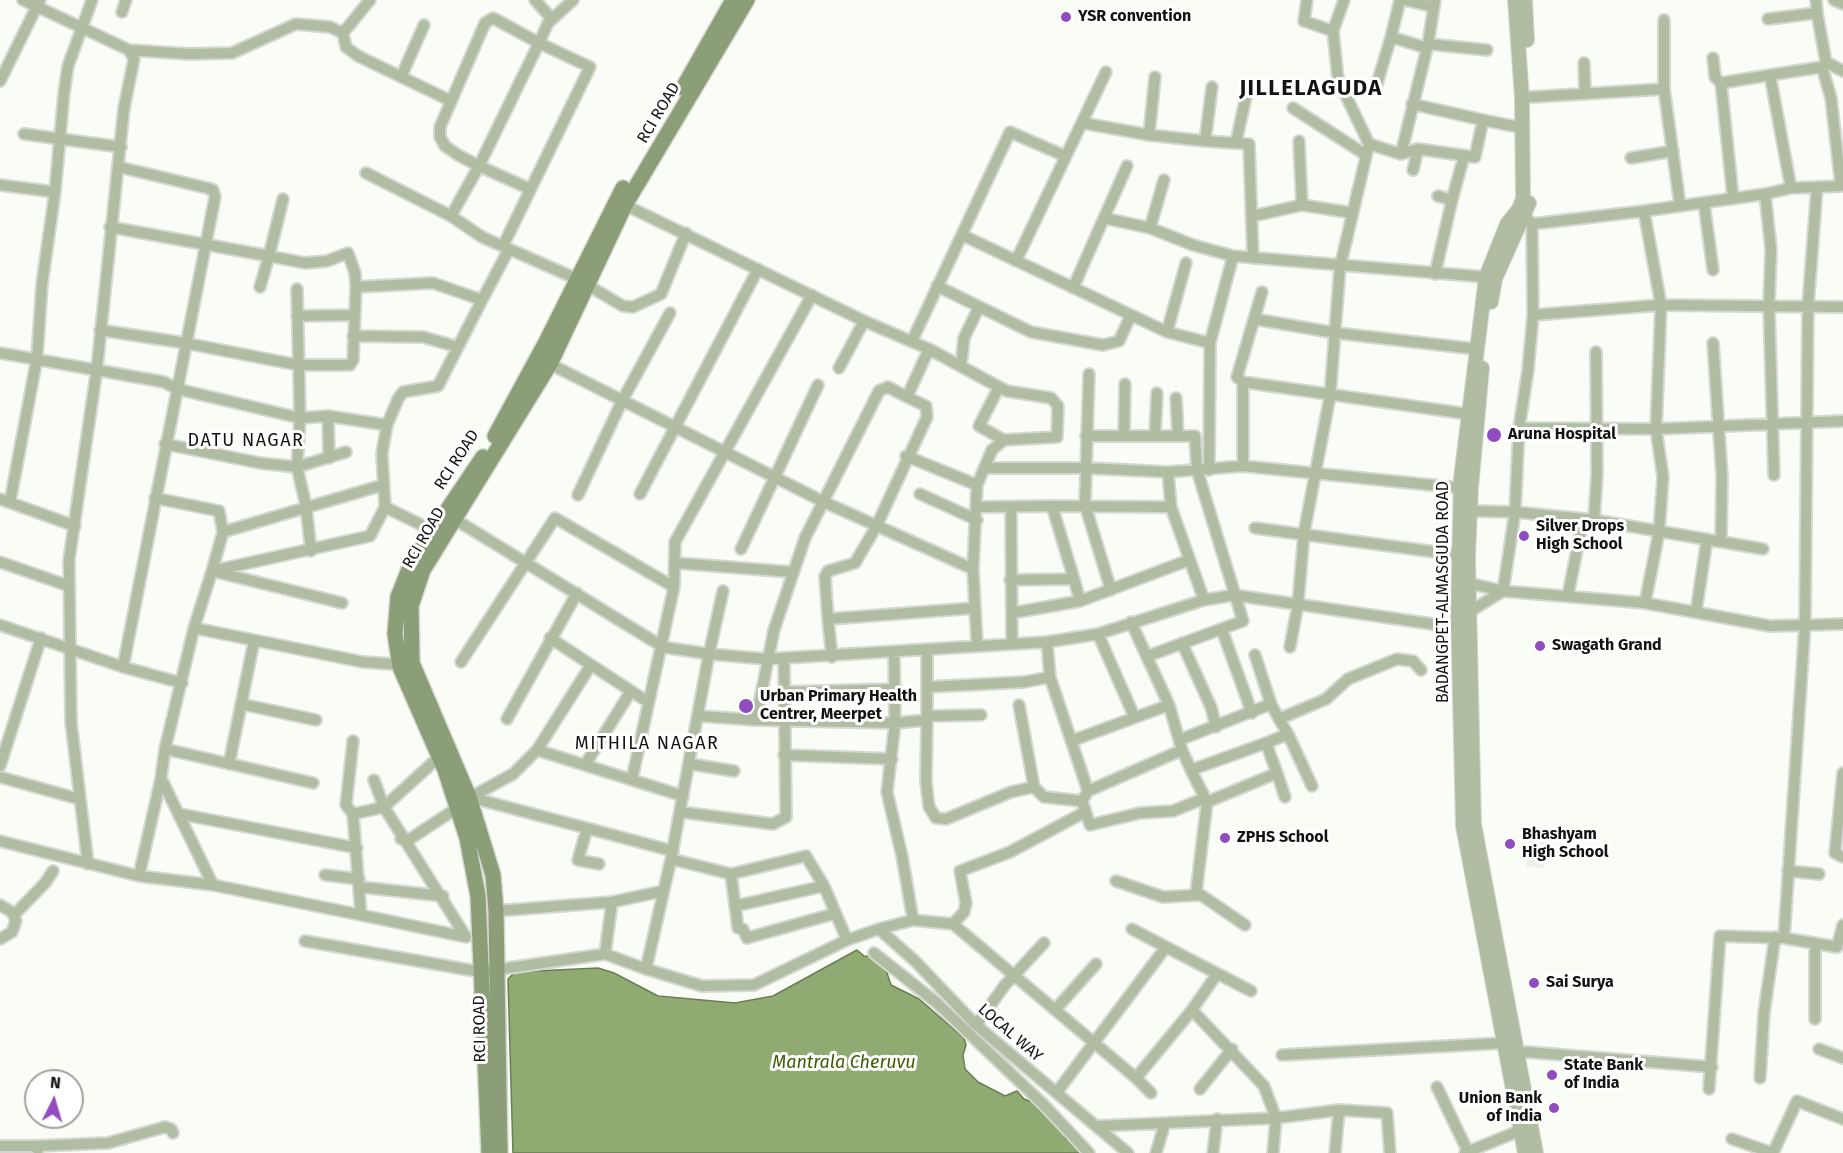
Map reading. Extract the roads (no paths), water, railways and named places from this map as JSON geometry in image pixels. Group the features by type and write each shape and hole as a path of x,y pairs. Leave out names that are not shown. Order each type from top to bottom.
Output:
{"main road":[{"name":"RCI ROAD","path":"500,1153 496,911 493,875 470,797 406,665 411,606 423,570 456,520 550,364 616,199 734,0"},
{"name":"RCI ROAD","path":"489,1153 478,896 467,838 395,634 398,597 411,564 486,451 625,205 747,0"}],"street":[{"path":"23,0 38,3 82,29 129,50 189,54 232,53 296,24 330,27 343,33"},
{"path":"75,526 5,501 38,358 42,284 56,192 58,138 68,66 92,0"},
{"path":"122,12 126,0"},
{"path":"343,33 370,0"},
{"path":"536,0 552,19"},
{"path":"451,216 479,166 539,42 552,19 573,0"},
{"path":"1307,0 1304,21 1333,31"},
{"path":"1290,646 1298,604 1304,533 1330,396 1340,267 1368,149 1356,112 1338,79 1333,31 1344,0"},
{"path":"1376,87 1400,0"},
{"path":"1401,154 1435,3 1405,0"},
{"name":"BADANGPET-ALMASGUDA ROAD","path":"1515,0 1523,128 1523,199 1526,216"},
{"name":"BADANGPET-ALMASGUDA ROAD","path":"1524,0 1531,97 1531,197 1526,216 1495,279 1488,315 1463,582 1473,824 1515,1054 1519,1131 1525,1153"},
{"path":"1503,591 1515,512 1519,428 1528,370 1533,315 1526,216 1644,211 1765,194 1791,188 1842,186 1838,135 1824,65 1816,0"},
{"path":"1834,0 1843,4"},
{"path":"0,81 38,3"},
{"path":"1768,19 1817,13"},
{"path":"212,571 311,551 370,536 385,507 382,453 387,425 403,392 438,386 482,300 531,189 590,67 493,18 489,19 440,127 444,147 479,166 531,189"},
{"path":"1664,20 1664,89 1680,205"},
{"path":"401,77 424,25"},
{"path":"343,33 346,47 358,56 451,101"},
{"path":"1391,37 1427,46 1487,50"},
{"path":"88,864 71,722 69,560 97,368 124,108 134,59 129,50"},
{"path":"1713,58 1715,77 1721,82 1733,197"},
{"path":"1584,63 1585,93"},
{"path":"1721,82 1824,65 1843,71"},
{"path":"1016,261 1106,72"},
{"path":"1770,75 1791,188"},
{"path":"1149,135 1155,76"},
{"path":"1205,141 1212,87"},
{"path":"1236,143 1248,87"},
{"path":"1531,97 1664,89"},
{"path":"1412,104 1523,128"},
{"path":"1293,108 1368,149 1401,154 1418,149 1475,157 1483,120"},
{"path":"1083,123 1149,135 1249,144 1253,258"},
{"path":"912,341 1010,132 1065,156"},
{"path":"24,134 121,147"},
{"path":"1299,141 1302,205"},
{"path":"1413,170 1418,149"},
{"path":"1631,158 1673,151"},
{"path":"1435,274 1464,156"},
{"path":"1073,288 1127,166"},
{"path":"119,167 213,190 215,197 123,666"},
{"path":"366,173 451,216 482,237 582,282 623,306 633,307 661,294 686,233"},
{"path":"1150,228 1164,180"},
{"path":"0,185 56,192"},
{"path":"1760,1078 1764,1013 1779,938 1788,871 1805,624 1808,508 1805,424 1808,306 1817,187"},
{"path":"1765,194 1771,249 1769,306 1774,475"},
{"path":"1437,196 1452,200"},
{"path":"260,287 284,199"},
{"path":"1704,203 1713,270"},
{"path":"625,205 864,321 929,349 999,387 1051,398 1058,406 1057,437 1004,440 979,426 999,387"},
{"path":"1253,216 1302,205 1353,213"},
{"path":"1644,211 1661,305 1656,429 1663,477 1659,532 1645,603"},
{"name":"BADANGPET-ALMASGUDA ROAD","path":"1463,582 1458,555 1461,488 1467,414 1486,277 1511,216 1526,216"},
{"path":"1104,218 1150,228 1193,245 1233,256 1340,267 1486,277"},
{"path":"100,330 185,343 298,365 350,365 353,360 352,336 356,286 354,266 348,253 327,261 305,263 110,227"},
{"path":"962,235 1167,332 1210,343"},
{"path":"1209,470 1210,343 1233,256"},
{"path":"1167,332 1186,263"},
{"path":"640,494 758,269"},
{"path":"356,286 433,283 482,300"},
{"path":"937,286 1031,332 1103,345 1119,341 1131,315"},
{"path":"297,289 300,418 297,467 306,506 311,551"},
{"path":"1262,292 1237,378 1243,382 1467,414"},
{"path":"632,779 675,587 675,542 727,453 812,294"},
{"path":"1533,315 1661,305 1843,307"},
{"path":"961,366 964,338 979,307"},
{"path":"578,495 622,401 670,313"},
{"path":"297,316 354,315"},
{"path":"1254,319 1336,333 1476,348"},
{"path":"839,368 864,321"},
{"path":"352,336 423,337 458,348"},
{"path":"1713,343 1719,427 1721,541"},
{"path":"907,397 929,349"},
{"path":"1568,595 1588,520 1597,427 1596,352"},
{"path":"0,353 97,368 164,382 177,389 300,418 328,416 387,425"},
{"path":"550,364 675,429 824,502 973,569"},
{"path":"1089,374 1085,505 1111,590"},
{"path":"1243,382 1243,466"},
{"path":"1124,436 1125,384"},
{"path":"741,549 818,385"},
{"path":"756,720 767,659 792,572 879,391 888,387 926,406 929,410 906,456 876,527 855,563 828,571 825,577 832,657"},
{"path":"1155,435 1157,393"},
{"path":"1176,398 1178,436"},
{"path":"328,416 329,458"},
{"path":"1519,428 1656,429 1843,422"},
{"path":"1086,436 1195,436 1197,470 1243,621 1148,656"},
{"path":"977,644 973,569 977,485 993,450 1004,440"},
{"path":"165,444 260,463 297,467 346,452"},
{"path":"906,456 977,485"},
{"path":"984,468 1085,468 1168,472 1243,466 1317,471 1461,488"},
{"path":"1168,472 1171,507 1204,600"},
{"path":"223,532 383,485"},
{"path":"920,494 977,519"},
{"path":"139,876 161,778 165,749 194,628 223,532 219,511 155,498"},
{"path":"977,507 1085,505 1171,507"},
{"path":"1053,506 1080,602"},
{"path":"385,507 432,530"},
{"path":"1011,507 1012,644"},
{"path":"1470,511 1515,512 1588,520 1763,549"},
{"path":"461,662 555,518 675,587"},
{"path":"456,520 663,647 710,654 767,659 832,657 977,644 1047,642 1098,634 1204,600 1234,595 1459,628"},
{"path":"1255,528 1458,555"},
{"path":"1696,612 1707,539"},
{"path":"1012,613 1080,602 1189,560"},
{"path":"0,562 69,586"},
{"path":"676,563 792,572"},
{"path":"212,571 342,603"},
{"path":"1010,580 1074,579"},
{"path":"1463,582 1503,591 1645,603 1770,626 1843,624"},
{"path":"646,969 672,855 723,591"},
{"path":"1464,612 1503,591"},
{"path":"507,719 577,593"},
{"path":"828,619 975,608"},
{"name":"BADANGPET-ALMASGUDA ROAD","path":"1464,612 1459,628 1464,826 1504,1043 1536,1153"},
{"path":"1131,622 1169,705 1180,745 1206,800 1196,894"},
{"path":"0,625 182,683"},
{"path":"194,628 254,641 406,665"},
{"path":"1222,630 1252,713"},
{"path":"1098,634 1134,716"},
{"path":"0,766 41,638"},
{"path":"550,638 648,702"},
{"path":"229,764 254,641"},
{"path":"1047,642 1050,676 1071,741 1090,825 1140,813 1173,811 1277,773"},
{"path":"1182,643 1211,707 1216,727"},
{"path":"927,649 926,782 930,810 936,818 946,819 1011,792 1034,787"},
{"path":"894,652 897,689 887,792 902,856 912,920"},
{"path":"1255,655 1271,704 1312,786"},
{"path":"680,812 773,824 786,817 784,658"},
{"path":"1279,719 1326,699 1348,679 1397,659 1413,661 1421,670"},
{"path":"470,797 513,774 537,750 591,666"},
{"path":"928,687 1024,682 1050,676"},
{"path":"784,692 897,689"},
{"path":"585,765 631,691"},
{"path":"241,704 316,720"},
{"path":"953,924 964,912 966,903 960,871 1010,852 1085,801 1180,745 1271,704"},
{"path":"1019,705 1034,787 1044,797 1085,801"},
{"path":"1071,741 1169,705"},
{"path":"700,716 756,720 895,723 927,718 981,715"},
{"path":"1191,770 1288,734"},
{"path":"353,741 346,805 353,814 361,915"},
{"path":"1266,743 1285,797"},
{"path":"165,749 313,783"},
{"path":"537,750 683,796"},
{"path":"784,756 892,759"},
{"path":"353,814 384,807 439,757"},
{"path":"690,764 734,771"},
{"path":"1843,773 1835,853 1843,857"},
{"path":"0,777 79,799"},
{"path":"161,778 213,885"},
{"path":"0,841 139,876 213,885 466,938 443,896 384,807 374,780"},
{"path":"470,797 587,828 731,874 806,856 824,886 833,914 847,940"},
{"path":"404,840 457,808"},
{"path":"180,814 357,848"},
{"path":"587,828 578,860 599,864"},
{"path":"14,915 45,883 53,871"},
{"path":"1788,871 1819,874"},
{"path":"731,874 738,928 743,929 747,938 833,914"},
{"path":"325,875 443,896"},
{"path":"1116,881 1163,897 1196,894 1206,897 1245,925"},
{"path":"735,906 824,886"},
{"path":"496,911 612,902 663,891"},
{"path":"605,954 612,902"},
{"path":"0,905 8,908 16,921 12,932 0,939"},
{"path":"305,941 481,972 605,954 702,986 754,985 847,940 879,929 912,920 953,924 1094,1041 1151,1093"},
{"path":"1709,1089 1721,935 1779,938 1837,947 1843,925"},
{"name":"LOCAL WAY","path":"879,929 915,961 976,1025 1099,1126 1128,1153"},
{"path":"1132,929 1251,991"},
{"path":"1815,943 1815,1019"},
{"path":"976,1025 1015,974 1044,944"},
{"path":"1057,1092 1166,947"},
{"path":"874,953 903,974 954,1018 1089,1153"},
{"path":"1055,1010 1096,964"},
{"path":"1136,1078 1192,1010 1217,974"},
{"path":"1192,1010 1232,1049 1264,1086 1276,1118 1274,1153"},
{"path":"1282,1055 1504,1043"},
{"path":"1200,1089 1232,1049"},
{"path":"1819,1049 1843,1058"},
{"path":"1515,1054 1527,1052 1712,1067"},
{"path":"1437,1088 1467,1153 1519,1131"},
{"path":"1732,1139 1773,1153 1797,1101 1843,1119"},
{"path":"1335,1153 1339,1110"},
{"path":"1099,1126 1276,1118 1339,1110 1387,1113 1390,1153"},
{"path":"1213,1153 1217,1119"},
{"path":"1156,1153 1165,1123"},
{"path":"0,1146 37,1150 108,1143 165,1127 173,1133"}],"water":[{"name":"Mantrala Cheruvu","path":"857,950 864,956 875,957 885,967 891,985 919,999 964,1038 965,1069 978,1082 1005,1096 1017,1091 1024,1099 1036,1103 1061,1129 1066,1139 1076,1143 1085,1153 513,1153 508,979 515,972 598,968 614,973 658,996 735,1003 773,996"}],"place":[{"name":"YSR convention","path":"1066,17"},
{"name":"Aruna Hospital","path":"1494,435"},
{"name":"Silver Drops High School","path":"1524,536"},
{"name":"Swagath Grand","path":"1540,646"},
{"name":"Urban Primary Health Centrer, Meerpet","path":"746,706"},
{"name":"ZPHS School","path":"1225,838"},
{"name":"Bhashyam High School","path":"1510,844"},
{"name":"Sai Surya","path":"1534,983"},
{"name":"State Bank of India","path":"1552,1075"},
{"name":"Union Bank of India","path":"1554,1108"}],"district":[{"name":"JILLELAGUDA","path":"1311,89"},
{"name":"DATU NAGAR","path":"246,441"},
{"name":"MITHILA NAGAR","path":"647,744"}]}
